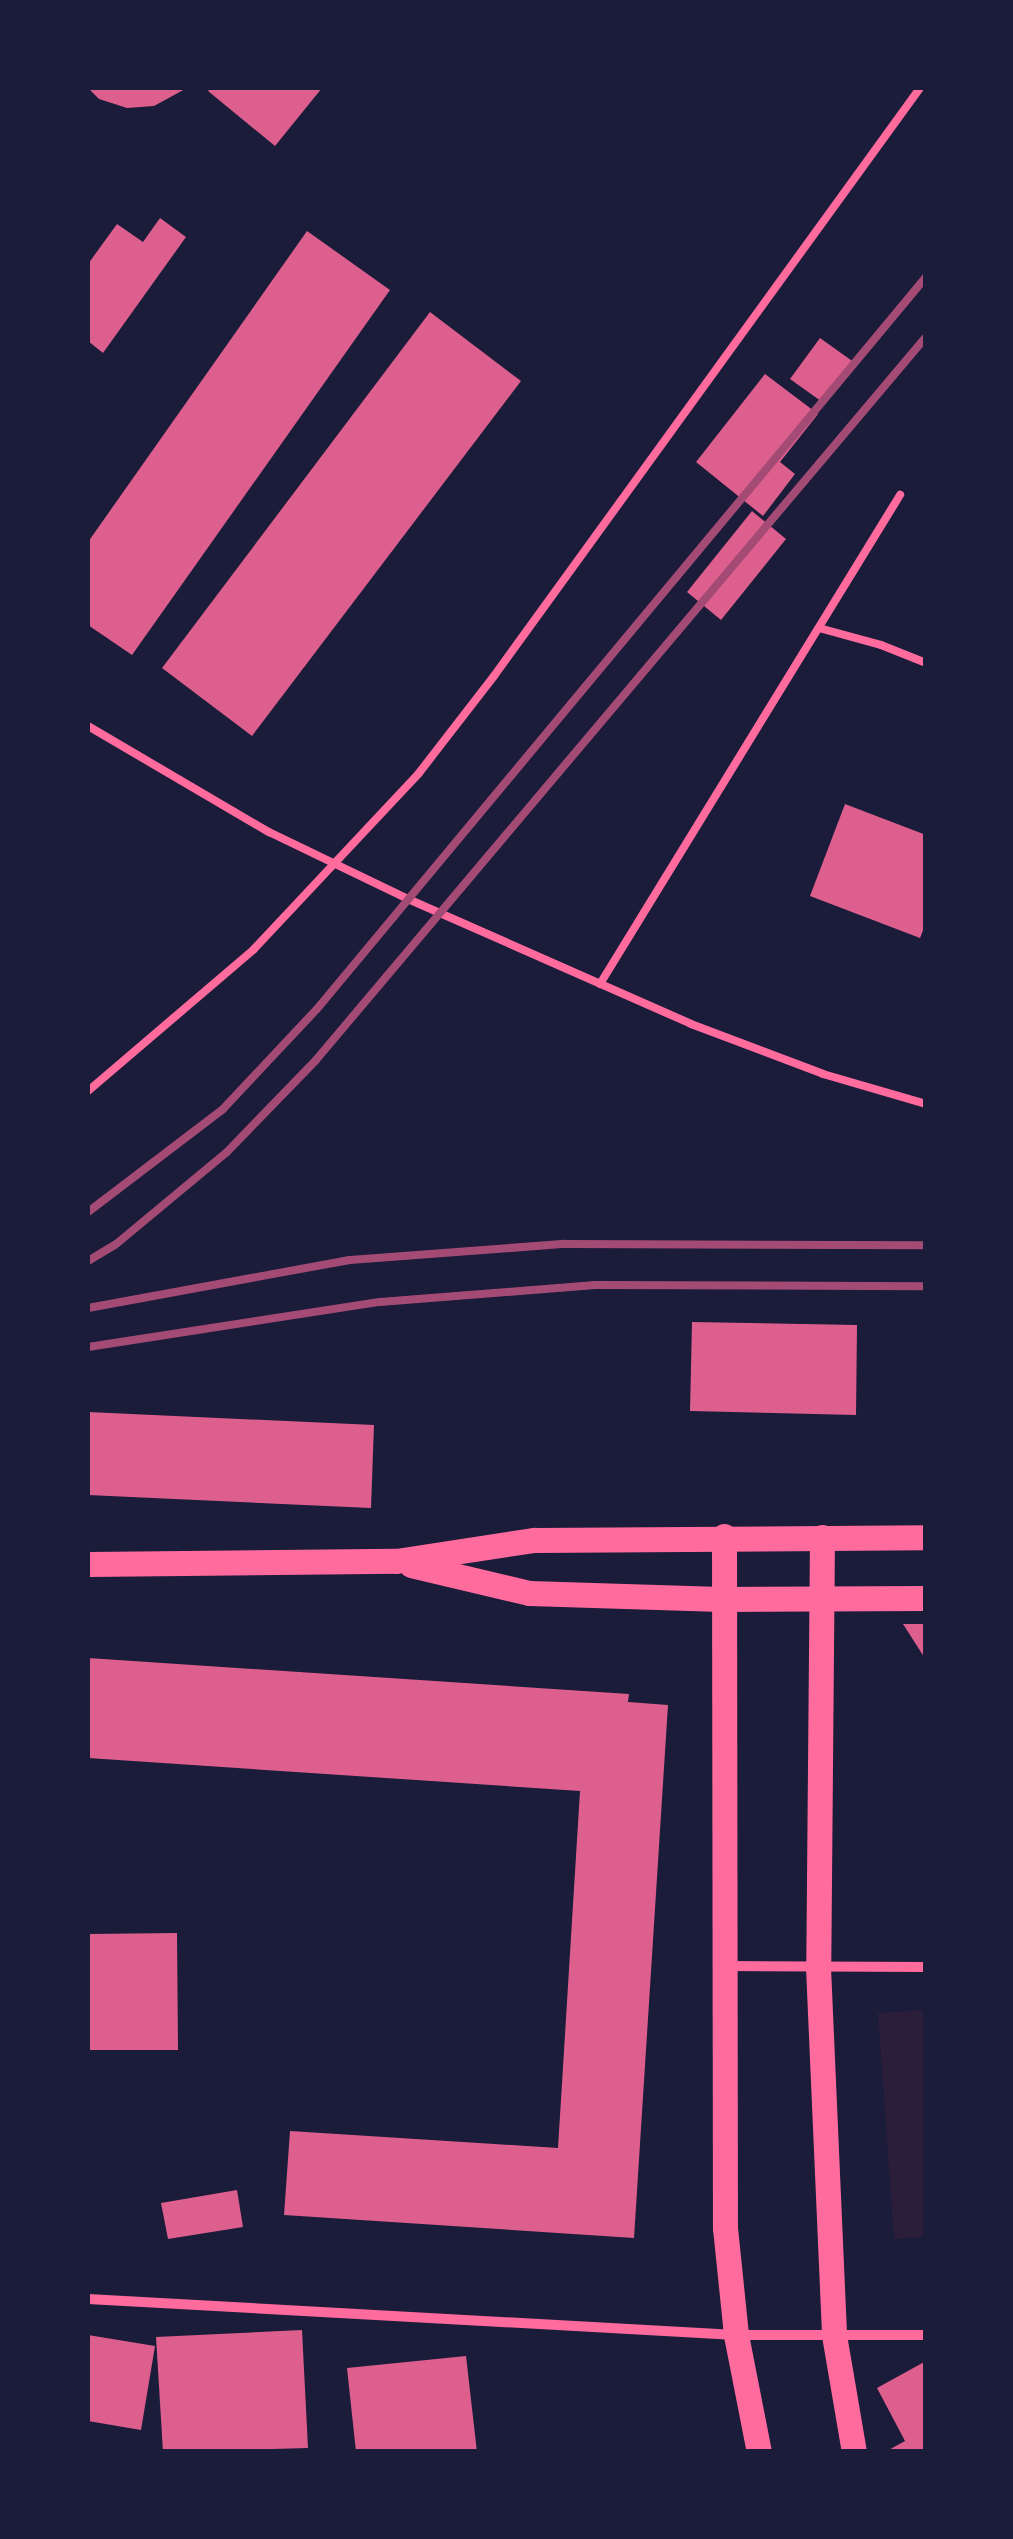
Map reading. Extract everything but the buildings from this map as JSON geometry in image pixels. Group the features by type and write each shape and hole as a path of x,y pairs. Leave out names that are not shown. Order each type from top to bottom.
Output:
{"main road":[{"path":"724,1536 721,1599 727,1966 725,2228 736,2335 758,2452"},
{"path":"822,1537 818,1967 834,2335 854,2452"},
{"path":"88,1564 396,1561 534,1540 926,1537"},
{"path":"396,1561 529,1593 721,1599 926,1598"}],"street":[{"path":"727,1966 926,1967"},
{"path":"88,2299 736,2335 926,2335"}],"lane":[{"path":"88,1091 254,950 337,865 494,676 920,88"},
{"path":"600,984 900,495"},
{"path":"819,628 926,663"},
{"path":"88,726 147,764 337,865 600,984 691,1024 823,1074 926,1104"}],"shaded area":[{"path":"925,2010 925,2237 894,2239 878,2013"}],"railway":[{"path":"88,1212 223,1109 317,1009 926,277"},
{"path":"88,1261 115,1245 226,1153 316,1060 926,337"},
{"path":"88,1308 350,1260 565,1244 926,1245"},
{"path":"88,1347 380,1302 595,1285 926,1286"}]}
